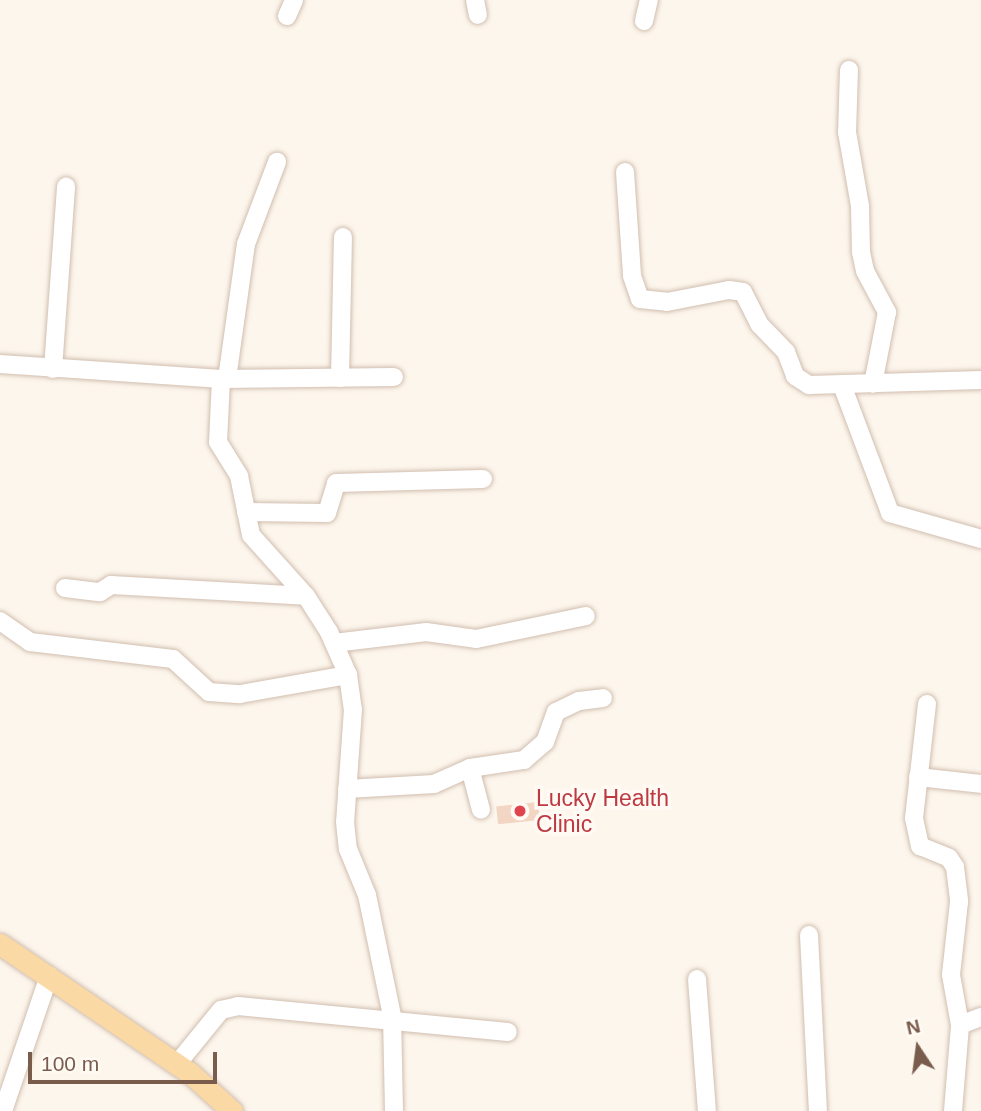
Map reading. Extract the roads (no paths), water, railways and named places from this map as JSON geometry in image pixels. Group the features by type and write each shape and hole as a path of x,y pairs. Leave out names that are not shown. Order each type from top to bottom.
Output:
{"main road":[{"path":"0,944 177,1064 232,1111"}],"street":[{"path":"644,21 649,0"},
{"path":"849,70 847,132 860,206 861,252 865,271 887,312 873,384"},
{"path":"276,162 245,251 224,379 218,442 239,476 246,512 258,548 306,596 334,643 348,675 354,709 347,789 348,849 367,895 393,1022 394,1111"},
{"path":"625,172 632,276 640,299 667,302 729,290 743,292 759,324 786,352 801,383 842,385 981,380"},
{"path":"52,369 66,186"},
{"path":"340,378 343,237"},
{"path":"0,363 52,369 224,379 394,377"},
{"path":"842,385 890,513 981,538"},
{"path":"246,512 327,513 336,483 483,479"},
{"path":"65,588 100,593 111,585 306,596"},
{"path":"334,643 426,632 476,639 586,616"},
{"path":"0,621 30,642 173,659 209,692 240,694 348,675"},
{"path":"347,789 434,784 470,768 535,754 545,742 556,712 579,701 603,698"},
{"path":"927,704 923,763 913,805 918,842 926,851 949,858 955,867 959,902 951,975 961,1025 953,1111"},
{"path":"470,768 481,810"},
{"path":"918,777 981,784"},
{"path":"809,935 818,1111"},
{"path":"3,1111 49,976"},
{"path":"697,979 707,1111"},
{"path":"177,1064 211,1020 229,1007 508,1032"},
{"path":"961,1025 981,1017"}],"place":[{"name":"Lucky Health Clinic","path":"520,811"}]}
